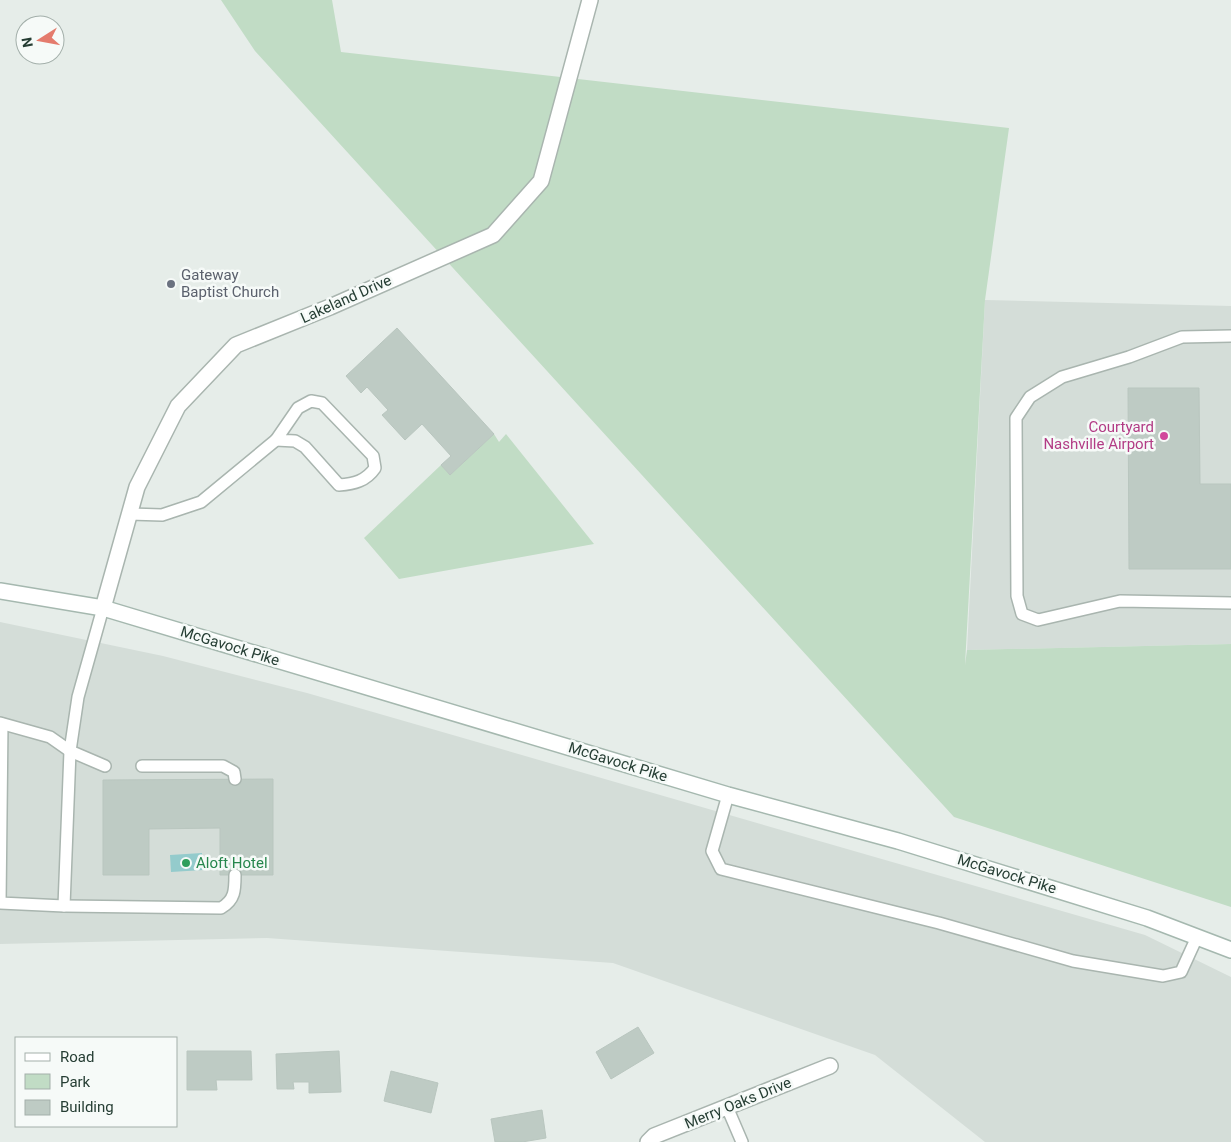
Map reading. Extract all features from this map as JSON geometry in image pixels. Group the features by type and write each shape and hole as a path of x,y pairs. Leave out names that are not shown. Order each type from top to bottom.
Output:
{"main road":[{"name":"Lakeland Drive","path":"103,608 137,487 178,406 236,346 493,235 541,181 590,0"},
{"name":"McGavock Pike","path":"0,590 103,608 728,795 898,840 1147,918 1231,950"},
{"name":"Merry Oaks Drive","path":"648,1142 654,1136 830,1066"}],"lane":[{"path":"1231,336 1182,337 1129,357 1062,377 1030,397 1016,418 1017,596 1022,614 1038,620 1120,601 1231,603"},
{"path":"130,514 162,515 201,502 276,440 298,408 311,401 322,403 373,456 375,468 370,476 354,484 339,485 305,447 295,441 276,440"},
{"path":"64,906 70,751 78,697 103,608"},
{"path":"104,766 70,751 50,738 1,724 0,903 64,906 221,908 226,905 235,893 235,875"},
{"path":"142,766 223,766 234,772 234,779"},
{"path":"728,795 712,851 721,869 939,922 1073,961 1163,976 1181,972 1197,937"},
{"path":"727,1107 742,1142"}],"shaded area":[{"path":"985,300 1231,306 1231,644 967,650"},
{"path":"0,622 163,656 307,693 1145,935 1231,977 1231,1142 985,1142 875,1055 613,963 267,938 0,944"}],"green space":[{"path":"221,0 332,0 341,52 1009,128 985,300 965,665 967,650 1231,644 1231,907 954,817 255,51"},
{"path":"494,434 499,442 506,434 594,544 399,579 364,538 441,465 450,475"}],"water":[{"name":"Aloft Hotel","path":"202,853 203,870 171,872 170,855"}],"building":[{"path":"397,328 494,434 450,475 441,465 451,456 422,424 405,440 382,415 388,410 367,387 361,393 346,376"},
{"name":"Courtyard Nashville Airport","path":"1128,388 1199,388 1200,484 1231,484 1231,569 1129,569"},
{"path":"273,779 273,875 220,875 220,828 149,829 149,875 103,875 103,780"},
{"path":"638,1027 654,1053 611,1079 596,1052"},
{"path":"187,1051 251,1051 252,1080 216,1080 217,1090 187,1090"},
{"path":"339,1051 341,1092 309,1093 309,1082 293,1082 294,1089 277,1089 276,1054"},
{"path":"391,1071 438,1083 431,1113 384,1101"},
{"path":"542,1110 546,1138 522,1142 495,1142 491,1119"}],"place":[{"name":"Gateway Baptist Church","path":"171,284"},
{"name":"Courtyard Nashville Airport","path":"1164,436"},
{"name":"Aloft Hotel","path":"186,863"}]}
